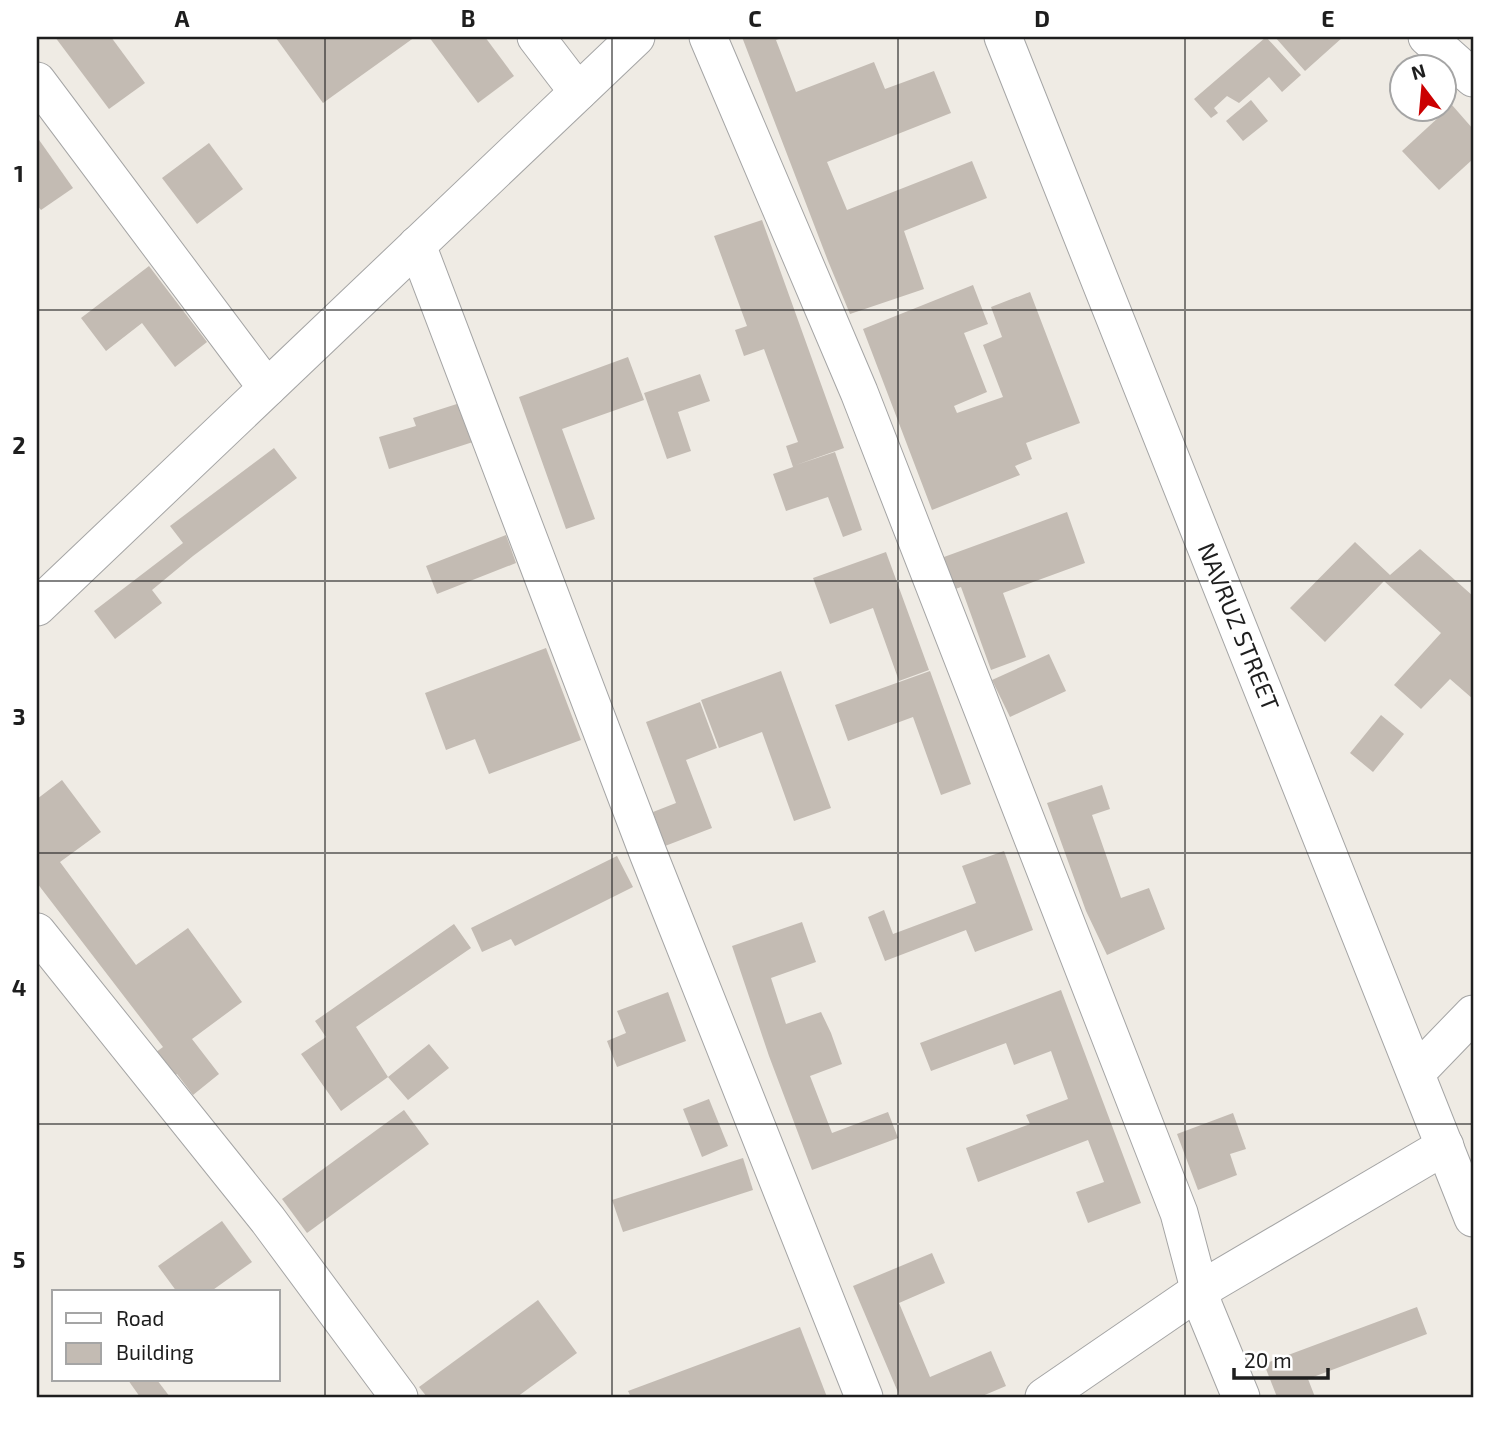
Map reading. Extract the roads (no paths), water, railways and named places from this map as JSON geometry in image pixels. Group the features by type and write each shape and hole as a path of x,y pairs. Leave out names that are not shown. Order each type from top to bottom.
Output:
{"street":[{"path":"536,37 578,92"},
{"path":"37,607 636,37"},
{"path":"708,37 859,392 1179,1213 1204,1307 1241,1397"},
{"name":"NAVRUZ STREET","path":"1003,37 1473,1217"},
{"path":"1427,37 1473,78"},
{"path":"37,81 267,388"},
{"path":"417,245 648,853 864,1397"},
{"path":"37,932 268,1220 399,1397"},
{"path":"1416,1073 1473,1014"},
{"path":"1044,1397 1200,1290 1445,1146"}]}
